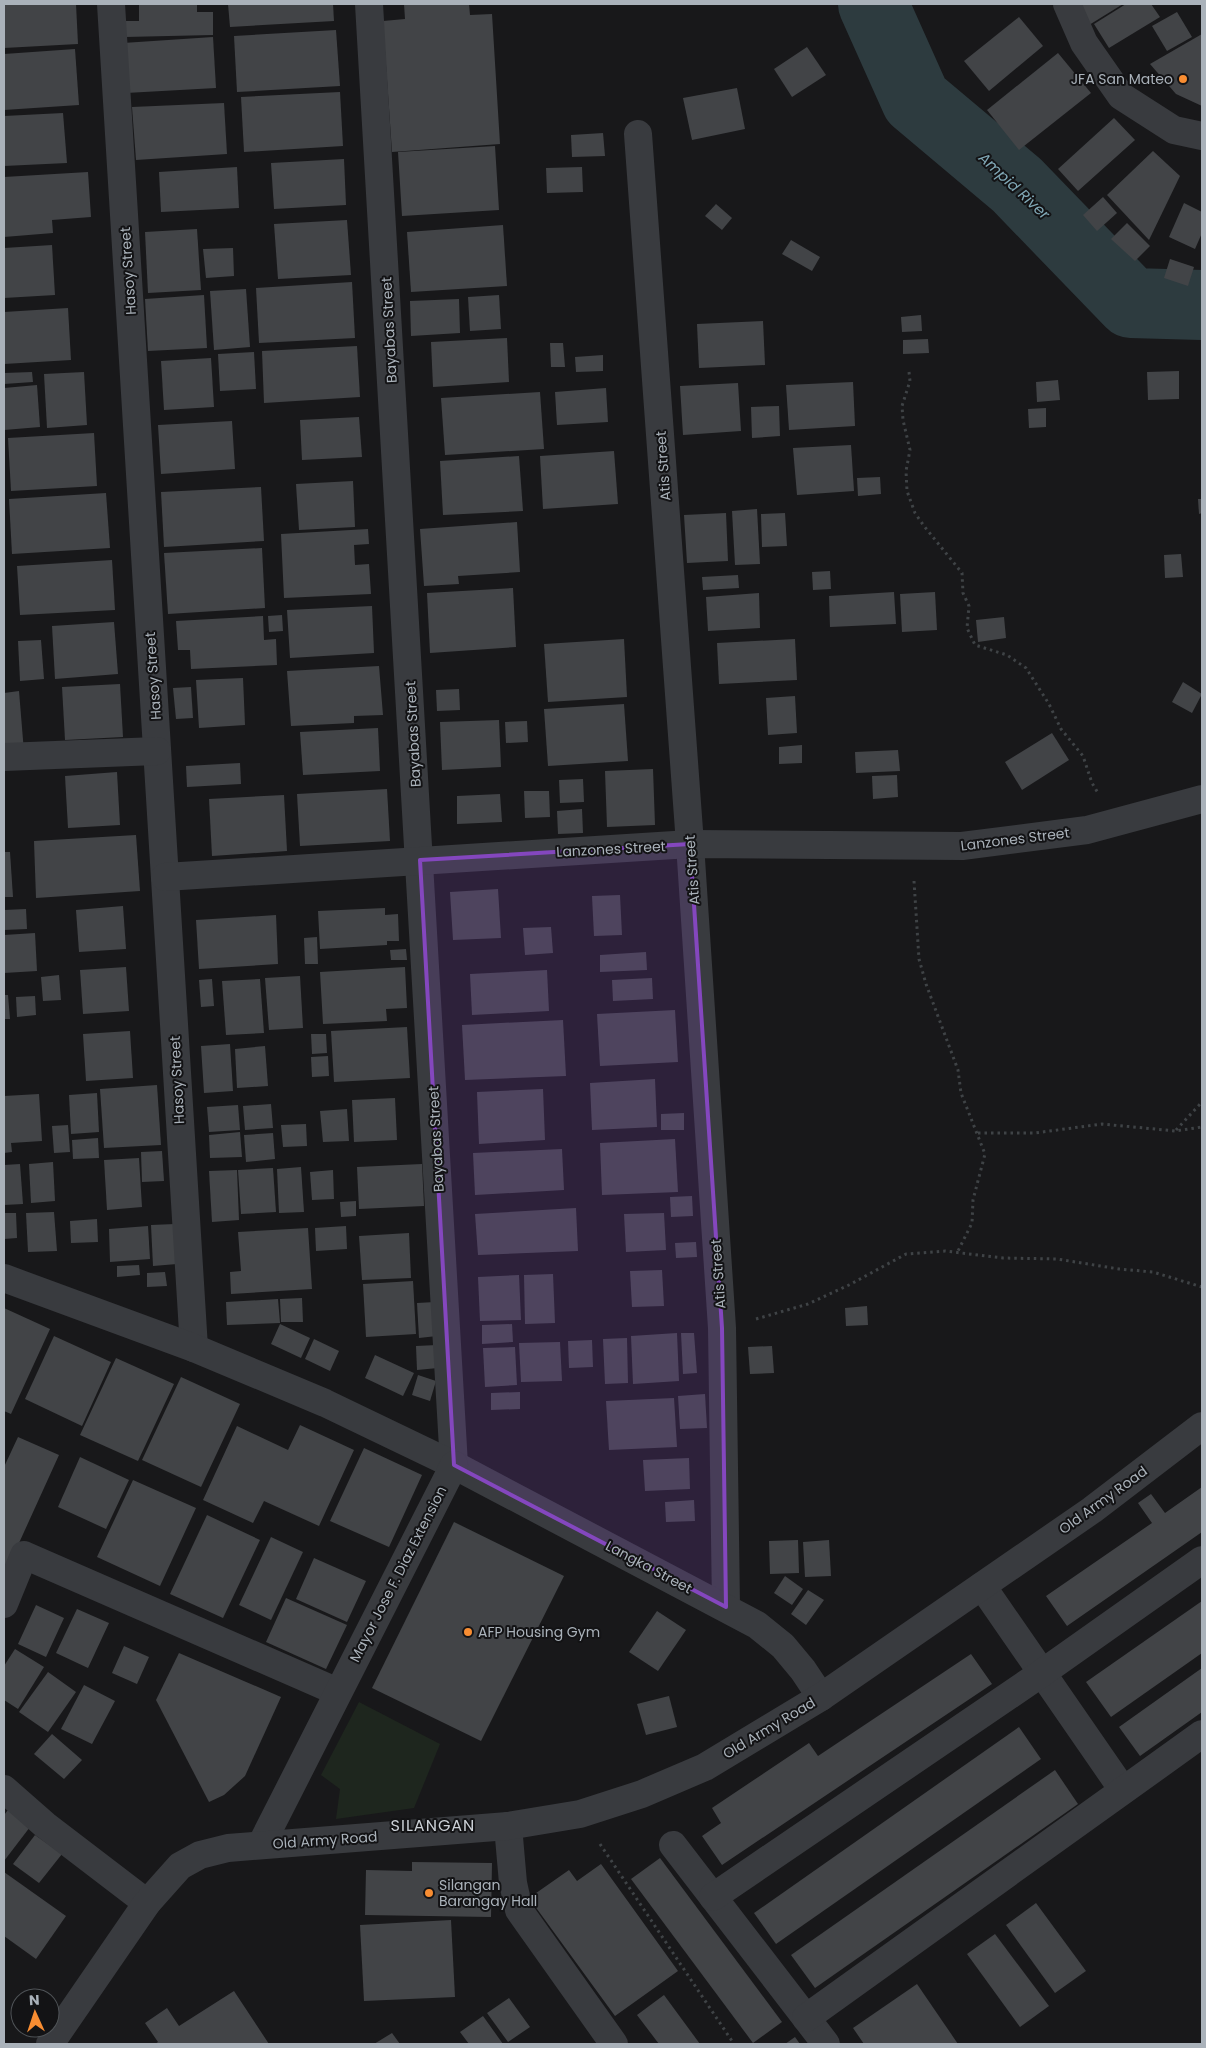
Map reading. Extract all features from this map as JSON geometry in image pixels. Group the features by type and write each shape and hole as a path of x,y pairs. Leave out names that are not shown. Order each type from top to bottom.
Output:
{"street":[{"name":"Hasoy Street","path":"111,4 194,1348"},
{"name":"Bayabas Street","path":"369,4 454,1465"},
{"path":"1067,4 1084,44 1121,96 1174,130 1202,136"},
{"name":"Atis Street","path":"638,134 690,844 722,1328 726,1607"},
{"path":"4,757 157,751"},
{"name":"Lanzones Street","path":"165,877 690,844 962,846 1087,830 1116,824 1202,799"},
{"path":"4,1278 194,1348 325,1404 454,1465"},
{"name":"Old Army Road","path":"261,1845 508,1826 580,1814 642,1794 705,1767 821,1697 1092,1510 1202,1426"},
{"name":"Langka Street","path":"454,1465 757,1625 783,1646 803,1670 821,1697"},
{"name":"Mayor Jose F. Diaz Extension","path":"261,1845 454,1465"},
{"path":"4,1604 24,1555 338,1692"},
{"path":"713,1897 1042,1673 1202,1560"},
{"path":"982,1586 1123,1790"},
{"path":"806,2018 1202,1734"},
{"path":"4,1789 44,1825 147,1903"},
{"path":"508,1826 513,1883 519,1910 606,2042"},
{"path":"50,2044 147,1903 180,1866 200,1855 228,1848 261,1845"},
{"path":"673,1845 826,2044"}],"path":[{"path":"909,372 910,381 902,406 903,420 910,450 906,471 907,490 915,512 924,526 962,573 963,593 969,606 967,628 975,645 1007,655 1026,668 1049,704 1062,729 1084,756 1092,783 1116,824"},
{"path":"916,845 914,884 919,959 926,984 958,1070 961,1093 985,1154 973,1200 972,1223 957,1253"},
{"path":"1176,1131 1202,1102"},
{"path":"978,1133 1035,1133 1102,1124 1176,1131 1202,1127"},
{"path":"722,1328 808,1304 849,1285 906,1254 945,1251 1003,1258 1057,1259 1119,1269 1153,1272 1202,1287"},
{"path":"580,1814 734,2044"}],"highlighted area":[{"path":"690,844 722,1328 726,1607 454,1465 420,860"}],"shaded area":[{"path":"359,1702 440,1744 414,1808 336,1819 340,1789 321,1775"}],"building":[{"path":"4,4 76,4 78,44 4,48"},
{"path":"139,4 197,4 197,12 213,12 213,35 125,37 124,21 139,21"},
{"path":"228,4 333,4 334,21 230,27"},
{"path":"404,4 469,4 470,15 492,14 500,144 392,152 383,21 405,19"},
{"path":"1076,4 1123,4 1089,25"},
{"path":"1126,4 1151,4 1160,17 1109,48 1094,24"},
{"path":"1177,12 1192,37 1167,51 1152,26"},
{"path":"1019,17 1043,46 989,91 964,61"},
{"path":"336,30 340,86 237,92 234,36"},
{"name":"JFA San Mateo","path":"1202,34 1202,106 1176,94 1150,64"},
{"path":"213,37 216,88 126,93 123,43"},
{"path":"807,47 826,75 792,97 774,69"},
{"path":"75,49 79,105 4,110 4,54"},
{"path":"1058,53 1091,93 1019,150 987,110"},
{"path":"737,88 745,129 692,140 683,98"},
{"path":"340,92 343,146 244,152 241,97"},
{"path":"224,103 227,154 136,160 132,107"},
{"path":"63,113 67,163 4,166 4,116"},
{"path":"1114,118 1135,140 1078,191 1058,169"},
{"path":"603,133 605,156 572,157 571,135"},
{"path":"495,146 499,210 402,216 398,152"},
{"path":"1153,151 1180,176 1149,240 1107,195"},
{"path":"344,159 346,205 274,209 271,163"},
{"path":"237,167 239,208 161,212 159,172"},
{"path":"582,167 583,192 547,193 546,168"},
{"path":"88,172 91,217 52,220 53,233 4,237 4,177"},
{"path":"1103,197 1117,213 1097,231 1083,215"},
{"path":"1184,203 1202,212 1202,233 1195,249 1169,237"},
{"path":"716,204 732,218 722,230 705,216"},
{"path":"347,220 351,275 278,279 274,224"},
{"path":"1127,223 1150,246 1135,261 1111,239"},
{"path":"503,225 507,286 411,292 407,232"},
{"path":"197,229 201,290 148,293 145,232"},
{"path":"791,240 820,257 812,271 782,254"},
{"path":"52,245 55,295 4,298 4,248"},
{"path":"233,248 234,276 206,278 203,249"},
{"path":"1170,259 1194,267 1188,286 1164,278"},
{"path":"352,282 355,338 259,343 256,288"},
{"path":"246,289 250,347 214,350 210,291"},
{"path":"204,295 207,348 148,351 145,299"},
{"path":"499,295 501,329 470,331 468,297"},
{"path":"459,299 460,333 411,336 410,301"},
{"path":"68,308 71,360 4,364 4,312"},
{"path":"921,315 922,331 902,332 901,317"},
{"path":"763,321 765,365 699,368 697,324"},
{"path":"507,338 509,382 433,387 431,342"},
{"path":"928,339 929,353 903,354 903,340"},
{"path":"550,343 563,343 565,367 551,367"},
{"path":"357,346 360,397 264,403 262,351"},
{"path":"254,352 256,389 220,391 218,354"},
{"path":"603,355 603,371 576,372 575,357"},
{"path":"211,358 214,407 164,410 161,361"},
{"path":"1179,371 1179,399 1148,400 1147,372"},
{"path":"32,372 33,382 4,384 4,373"},
{"path":"84,372 87,425 47,428 44,374"},
{"path":"1058,380 1060,400 1037,402 1036,382"},
{"path":"853,382 855,426 789,430 786,385"},
{"path":"738,383 741,431 683,435 680,386"},
{"path":"37,385 40,427 4,430 4,388"},
{"path":"606,388 608,422 557,425 555,392"},
{"path":"540,392 544,449 445,455 441,398"},
{"path":"779,406 780,436 752,438 751,407"},
{"path":"1046,408 1046,427 1029,428 1028,409"},
{"path":"359,417 362,457 302,460 300,420"},
{"path":"232,421 235,469 161,474 158,425"},
{"path":"94,433 97,486 11,491 8,438"},
{"path":"851,445 854,491 797,495 793,448"},
{"path":"614,451 618,504 543,509 540,456"},
{"path":"519,456 523,511 443,515 440,461"},
{"path":"880,477 881,494 858,496 857,478"},
{"path":"353,481 355,527 299,530 296,484"},
{"path":"261,487 264,541 164,547 161,492"},
{"path":"106,493 110,548 12,554 9,499"},
{"path":"1198,499 1202,499 1202,513 1199,514"},
{"path":"757,509 760,564 735,565 732,511"},
{"path":"726,513 728,561 687,563 684,515"},
{"path":"785,513 787,546 762,547 761,514"},
{"path":"517,522 520,572 458,576 459,584 424,586 420,529"},
{"path":"368,529 369,544 354,545 355,565 369,564 371,594 284,598 281,534"},
{"path":"262,548 265,608 168,614 164,553"},
{"path":"1181,554 1183,577 1165,578 1164,555"},
{"path":"112,560 115,610 20,615 17,566"},
{"path":"830,571 831,589 813,590 812,572"},
{"path":"738,575 739,588 703,590 702,577"},
{"path":"513,588 516,647 430,653 427,593"},
{"path":"894,592 896,624 830,627 829,596"},
{"path":"935,592 937,630 902,632 900,594"},
{"path":"759,593 760,628 708,631 706,597"},
{"path":"372,606 374,653 290,658 287,610"},
{"path":"282,615 283,631 269,632 268,616"},
{"path":"263,616 264,640 276,639 277,665 191,669 190,650 178,650 176,621"},
{"path":"1004,617 1006,638 978,642 976,620"},
{"path":"114,622 118,674 55,679 52,626"},
{"path":"624,639 627,697 548,702 544,644"},
{"path":"795,639 797,680 719,684 717,643"},
{"path":"41,640 44,679 20,681 18,641"},
{"path":"379,666 383,715 354,716 354,723 291,726 287,671"},
{"path":"243,678 245,725 199,728 196,680"},
{"path":"1183,682 1202,694 1192,713 1172,702"},
{"path":"120,684 123,737 65,740 62,687"},
{"path":"191,687 193,718 176,719 173,688"},
{"path":"459,689 460,710 437,711 436,690"},
{"path":"19,691 24,752 4,753 4,693"},
{"path":"795,696 797,733 768,735 766,698"},
{"path":"624,704 628,761 548,766 544,709"},
{"path":"499,720 501,767 442,770 440,722"},
{"path":"527,721 528,742 506,743 505,722"},
{"path":"378,728 380,771 303,775 300,732"},
{"path":"1052,733 1069,760 1022,790 1005,762"},
{"path":"802,745 802,763 779,764 779,747"},
{"path":"898,750 900,771 856,773 855,752"},
{"path":"240,763 241,784 187,787 186,766"},
{"path":"653,769 655,825 607,827 605,771"},
{"path":"117,772 120,825 68,828 65,776"},
{"path":"897,775 898,797 873,799 872,776"},
{"path":"583,779 584,802 560,803 559,780"},
{"path":"387,789 390,841 300,846 297,794"},
{"path":"524,791 549,791 550,817 525,818"},
{"path":"500,794 502,822 457,824 457,796"},
{"path":"284,795 287,851 212,856 209,799"},
{"path":"582,809 583,833 558,834 557,811"},
{"path":"136,835 140,891 36,898 34,841"},
{"path":"4,852 10,852 13,897 4,897"},
{"path":"498,889 501,938 453,940 450,892"},
{"path":"620,895 622,935 594,936 592,896"},
{"path":"123,906 126,949 79,952 76,910"},
{"path":"385,908 385,915 398,914 399,941 387,941 387,945 320,949 318,911"},
{"path":"26,909 27,929 4,930 4,910"},
{"path":"276,915 278,964 199,969 196,920"},
{"path":"551,927 553,953 525,955 523,928"},
{"path":"35,933 37,971 4,973 4,935"},
{"path":"317,937 318,964 305,964 304,938"},
{"path":"406,949 407,960 391,960 390,950"},
{"path":"646,952 647,970 600,972 600,955"},
{"path":"126,967 129,1011 83,1014 80,970"},
{"path":"405,967 407,1008 386,1009 387,1021 323,1024 320,972"},
{"path":"547,970 549,1011 472,1015 470,974"},
{"path":"59,975 61,1000 43,1001 41,977"},
{"path":"300,976 303,1028 269,1030 265,978"},
{"path":"652,978 653,999 613,1001 612,980"},
{"path":"212,979 214,1006 201,1007 199,980"},
{"path":"260,979 264,1033 226,1035 222,981"},
{"path":"4,995 8,995 10,1019 4,1019"},
{"path":"35,996 36,1015 17,1017 16,997"},
{"path":"675,1010 678,1062 600,1066 597,1014"},
{"path":"563,1020 566,1076 465,1080 462,1025"},
{"path":"407,1027 410,1078 334,1082 331,1031"},
{"path":"130,1031 133,1078 86,1081 83,1034"},
{"path":"311,1034 326,1034 327,1053 312,1054"},
{"path":"230,1044 233,1091 204,1093 201,1046"},
{"path":"265,1046 268,1086 237,1088 235,1049"},
{"path":"328,1056 329,1076 312,1077 311,1057"},
{"path":"655,1079 657,1127 592,1130 590,1083"},
{"path":"157,1085 161,1145 104,1148 100,1089"},
{"path":"543,1089 545,1140 479,1144 477,1092"},
{"path":"97,1093 99,1132 71,1134 69,1095"},
{"path":"39,1094 42,1141 11,1143 12,1152 4,1153 4,1096"},
{"path":"395,1098 397,1140 354,1142 352,1100"},
{"path":"271,1104 273,1128 245,1130 243,1106"},
{"path":"238,1105 240,1130 209,1132 207,1107"},
{"path":"347,1109 349,1141 323,1142 320,1111"},
{"path":"684,1113 684,1130 661,1130 661,1114"},
{"path":"306,1124 307,1146 283,1147 281,1125"},
{"path":"68,1125 70,1152 54,1153 52,1126"},
{"path":"240,1132 242,1157 210,1158 209,1135"},
{"path":"273,1133 275,1159 246,1162 244,1135"},
{"path":"98,1138 99,1158 73,1159 72,1140"},
{"path":"675,1139 678,1192 602,1195 600,1143"},
{"path":"562,1149 564,1190 475,1195 473,1153"},
{"path":"162,1151 164,1181 142,1182 141,1152"},
{"path":"139,1158 142,1207 107,1210 104,1160"},
{"path":"53,1162 55,1201 31,1203 29,1164"},
{"path":"20,1164 23,1204 4,1205 4,1165"},
{"path":"422,1164 424,1206 359,1209 357,1167"},
{"path":"301,1167 304,1212 279,1213 277,1169"},
{"path":"273,1168 276,1212 241,1214 238,1170"},
{"path":"237,1170 239,1220 212,1222 209,1171"},
{"path":"333,1170 334,1199 312,1200 310,1172"},
{"path":"692,1196 693,1216 671,1217 670,1197"},
{"path":"356,1201 356,1216 341,1217 340,1202"},
{"path":"576,1208 578,1251 478,1255 475,1214"},
{"path":"54,1212 57,1251 28,1252 26,1213"},
{"path":"4,1213 16,1213 17,1238 4,1239"},
{"path":"664,1213 666,1250 626,1252 624,1214"},
{"path":"97,1219 98,1242 71,1243 70,1221"},
{"path":"175,1224 177,1264 153,1266 151,1225"},
{"path":"148,1226 150,1259 110,1262 109,1229"},
{"path":"346,1226 347,1249 316,1251 315,1228"},
{"path":"308,1228 312,1289 231,1294 230,1272 241,1271 238,1232"},
{"path":"409,1233 411,1278 362,1280 359,1236"},
{"path":"696,1242 697,1257 676,1258 675,1243"},
{"path":"139,1265 140,1275 117,1277 117,1266"},
{"path":"662,1270 664,1306 632,1307 630,1271"},
{"path":"165,1272 167,1286 147,1287 147,1273"},
{"path":"553,1274 555,1323 525,1324 524,1275"},
{"path":"519,1275 521,1320 480,1321 478,1277"},
{"path":"413,1281 416,1334 366,1337 363,1284"},
{"path":"302,1298 303,1322 281,1322 280,1299"},
{"path":"278,1299 280,1323 227,1325 226,1302"},
{"path":"435,1302 437,1336 419,1338 417,1303"},
{"path":"867,1306 868,1325 846,1326 845,1308"},
{"path":"4,1308 50,1329 11,1414 4,1411"},
{"path":"280,1324 310,1338 301,1358 271,1344"},
{"path":"512,1324 513,1342 482,1344 482,1325"},
{"path":"677,1333 679,1381 633,1384 631,1336"},
{"path":"681,1333 694,1333 697,1373 683,1374"},
{"path":"54,1336 111,1362 82,1426 25,1399"},
{"path":"627,1338 628,1383 605,1384 603,1339"},
{"path":"314,1339 339,1351 330,1371 305,1359"},
{"path":"592,1340 593,1367 569,1368 568,1341"},
{"path":"560,1342 562,1381 521,1382 519,1343"},
{"path":"437,1345 438,1368 417,1370 416,1346"},
{"path":"772,1346 774,1373 750,1374 748,1347"},
{"path":"515,1347 517,1385 485,1387 483,1348"},
{"path":"375,1355 414,1373 403,1396 365,1378"},
{"path":"116,1358 174,1384 138,1461 80,1435"},
{"path":"418,1375 436,1381 430,1401 412,1395"},
{"path":"181,1377 240,1404 201,1487 142,1460"},
{"path":"520,1392 520,1409 491,1410 491,1393"},
{"path":"705,1394 707,1428 680,1429 678,1396"},
{"path":"674,1398 677,1447 609,1450 606,1401"},
{"path":"300,1425 354,1450 319,1526 264,1501 253,1523 203,1500 237,1426 288,1450"},
{"path":"18,1437 59,1455 4,1576 4,1467"},
{"path":"364,1448 422,1475 389,1547 330,1521"},
{"path":"80,1457 129,1480 106,1529 58,1507"},
{"path":"689,1458 690,1489 645,1491 643,1460"},
{"path":"133,1480 196,1508 160,1586 97,1557"},
{"path":"1202,1487 1202,1532 1067,1626 1046,1596 1152,1523 1138,1503 1151,1494 1165,1513"},
{"path":"694,1500 695,1521 666,1522 665,1502"},
{"path":"207,1515 260,1540 223,1618 170,1594"},
{"name":"AFP Housing Gym","path":"454,1522 564,1576 481,1741 372,1688"},
{"path":"271,1537 303,1552 271,1620 239,1605"},
{"path":"798,1540 799,1573 770,1574 769,1541"},
{"path":"829,1540 831,1576 805,1577 803,1542"},
{"path":"314,1558 366,1581 347,1622 296,1599"},
{"path":"785,1576 803,1589 792,1605 774,1593"},
{"path":"808,1590 824,1600 806,1625 791,1614"},
{"path":"286,1598 347,1625 326,1669 266,1642"},
{"path":"1202,1601 1202,1653 1111,1717 1086,1682"},
{"path":"36,1605 64,1618 46,1657 18,1644"},
{"path":"77,1609 109,1623 88,1668 56,1653"},
{"path":"657,1611 686,1630 658,1671 629,1652"},
{"path":"124,1646 149,1657 137,1684 112,1673"},
{"path":"15,1649 44,1667 18,1709 4,1700 4,1666"},
{"path":"179,1653 281,1697 245,1776 224,1795 209,1802 156,1700"},
{"path":"971,1654 992,1684 722,1865 702,1836 721,1823 712,1808 809,1743 818,1756"},
{"path":"1202,1668 1202,1712 1140,1756 1119,1727"},
{"path":"48,1672 76,1692 48,1732 19,1712"},
{"path":"84,1685 115,1701 92,1744 61,1729"},
{"path":"669,1696 677,1727 646,1735 637,1704"},
{"path":"1019,1727 1041,1759 776,1944 754,1913"},
{"path":"52,1734 82,1760 64,1779 34,1754"},
{"path":"1055,1770 1078,1804 815,1988 791,1955"},
{"path":"8,1810 30,1827 4,1861 4,1815"},
{"path":"35,1835 62,1854 39,1883 13,1864"},
{"path":"660,1858 782,2022 753,2043 631,1879"},
{"name":"Silangan Barangay Hall","path":"412,1862 492,1863 491,1917 365,1915 366,1870 412,1871"},
{"path":"601,1864 678,1971 615,2016 529,1898 569,1870 577,1881"},
{"path":"4,1872 66,1916 36,1959 4,1936"},
{"path":"1036,1903 1086,1971 1055,1993 1006,1925"},
{"path":"451,1920 455,1997 364,2001 360,1925"},
{"path":"995,1934 1049,2006 1020,2027 967,1954"},
{"path":"917,1984 958,2044 864,2044 853,2028"},
{"path":"234,1991 269,2044 155,2044 158,2042 145,2023 167,2008 179,2026"},
{"path":"664,1995 700,2044 659,2044 637,2015"},
{"path":"509,1998 530,2027 508,2042 487,2013"},
{"path":"483,2016 503,2044 469,2044 460,2032"},
{"path":"392,2033 400,2044 374,2044"},
{"path":"795,2037 800,2044 785,2044"}],"waterway":[{"name":"Ampid River","path":"873,4 916,100 1017,185 1131,303 1202,305"}],"place":[{"name":"JFA San Mateo","path":"1183,79"},
{"name":"AFP Housing Gym","path":"468,1632"},
{"name":"Silangan Barangay Hall","path":"429,1893"}],"district":[{"name":"SILANGAN","path":"433,1825"}]}
